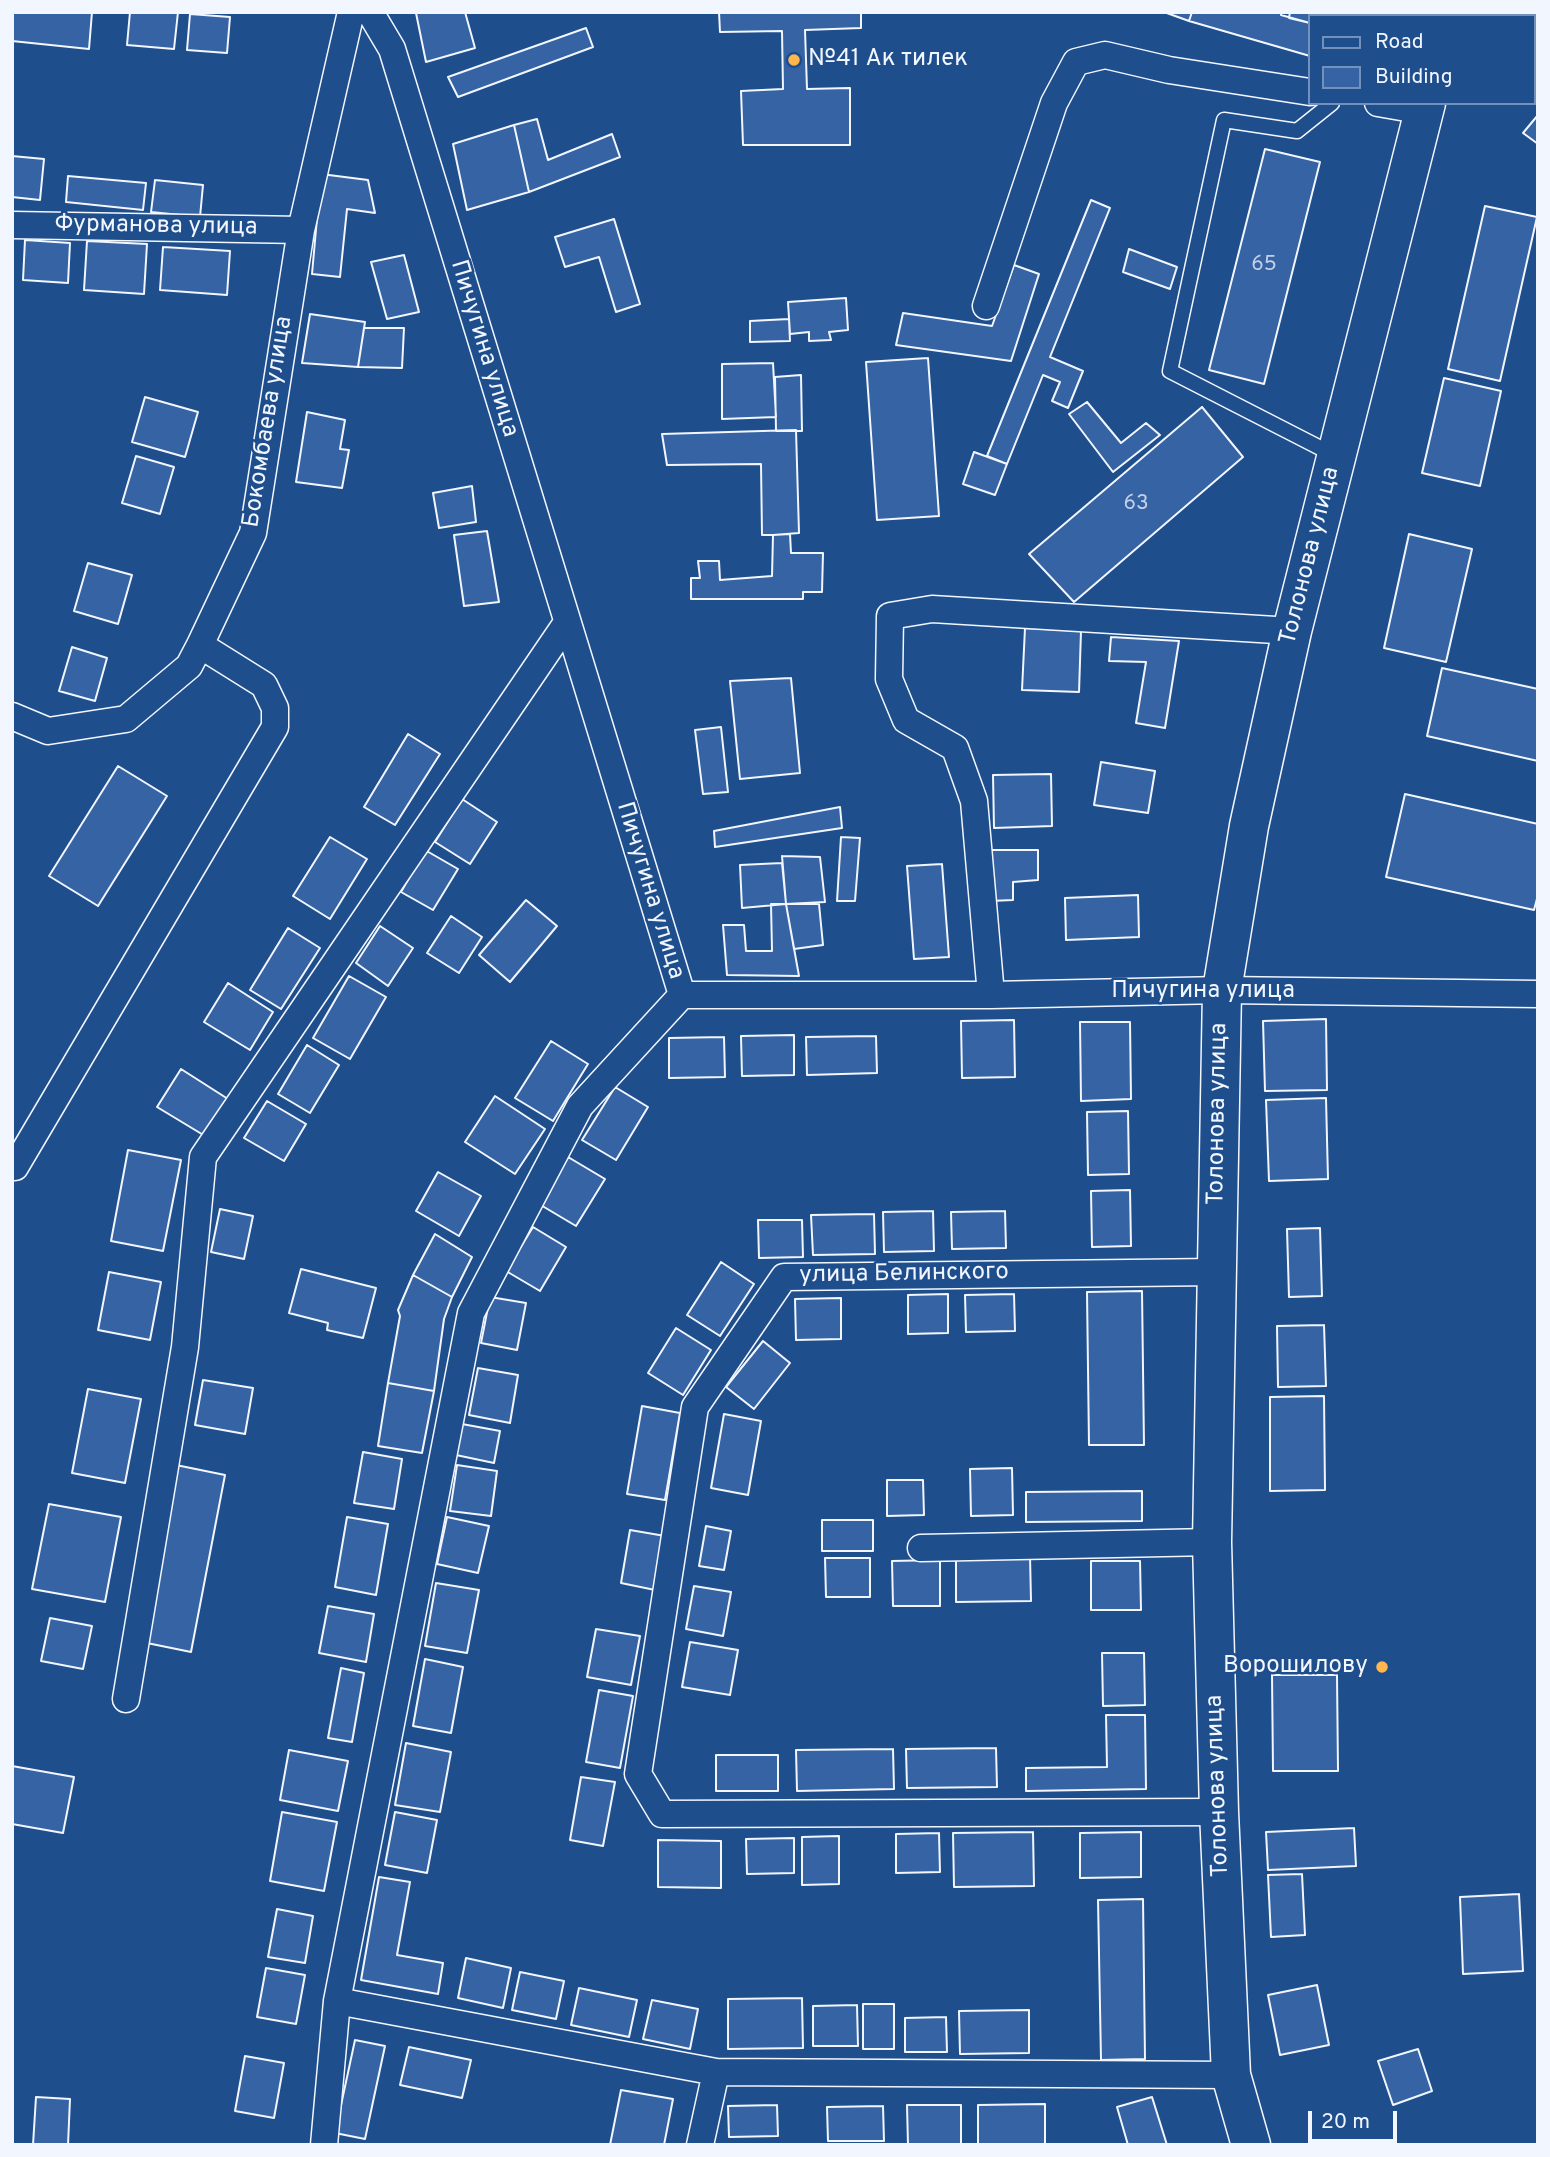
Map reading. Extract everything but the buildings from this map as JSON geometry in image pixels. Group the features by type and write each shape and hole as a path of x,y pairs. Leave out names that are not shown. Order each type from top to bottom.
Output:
{"main road":[{"name":"Толонова улица","path":"1251,2145 1231,2076 1219,1812 1212,1542 1222,990 1249,826 1292,631 1425,107"}],"street":[{"name":"Бокомбаева улица","path":"12,716 48,731 126,719 189,666 200,645 253,533 301,230 351,12"},
{"name":"Пичугина улица","path":"370,12 392,49 566,624 682,995 991,995 1222,990 1538,994"},
{"path":"986,306 1054,103 1076,62 1105,55 1169,70 1308,92"},
{"path":"1402,105 1425,107"},
{"name":"Фурманова улица","path":"12,225 301,230"},
{"path":"991,995 974,801 956,748 906,720 889,679 890,616 932,609 1292,631"},
{"path":"126,1699 185,1347 203,1157 566,624"},
{"path":"16,1167 275,727 275,708 264,685 200,645"},
{"path":"324,2145 337,2001 471,1313 580,1106 682,995"},
{"name":"улица Белинского","path":"1216,1272 784,1276 695,1407 638,1774 662,1814 1219,1812"},
{"path":"921,1548 1212,1542"},
{"path":"337,2001 716,2071 1231,2076"},
{"path":"700,2145 716,2071"}],"lane":[{"path":"1330,105 1297,131 1224,120 1170,371 1336,456"}],"place":[{"name":"№41 Ак тилек","path":"794,60"},
{"name":"Ворошилову","path":"1382,1667"}]}
